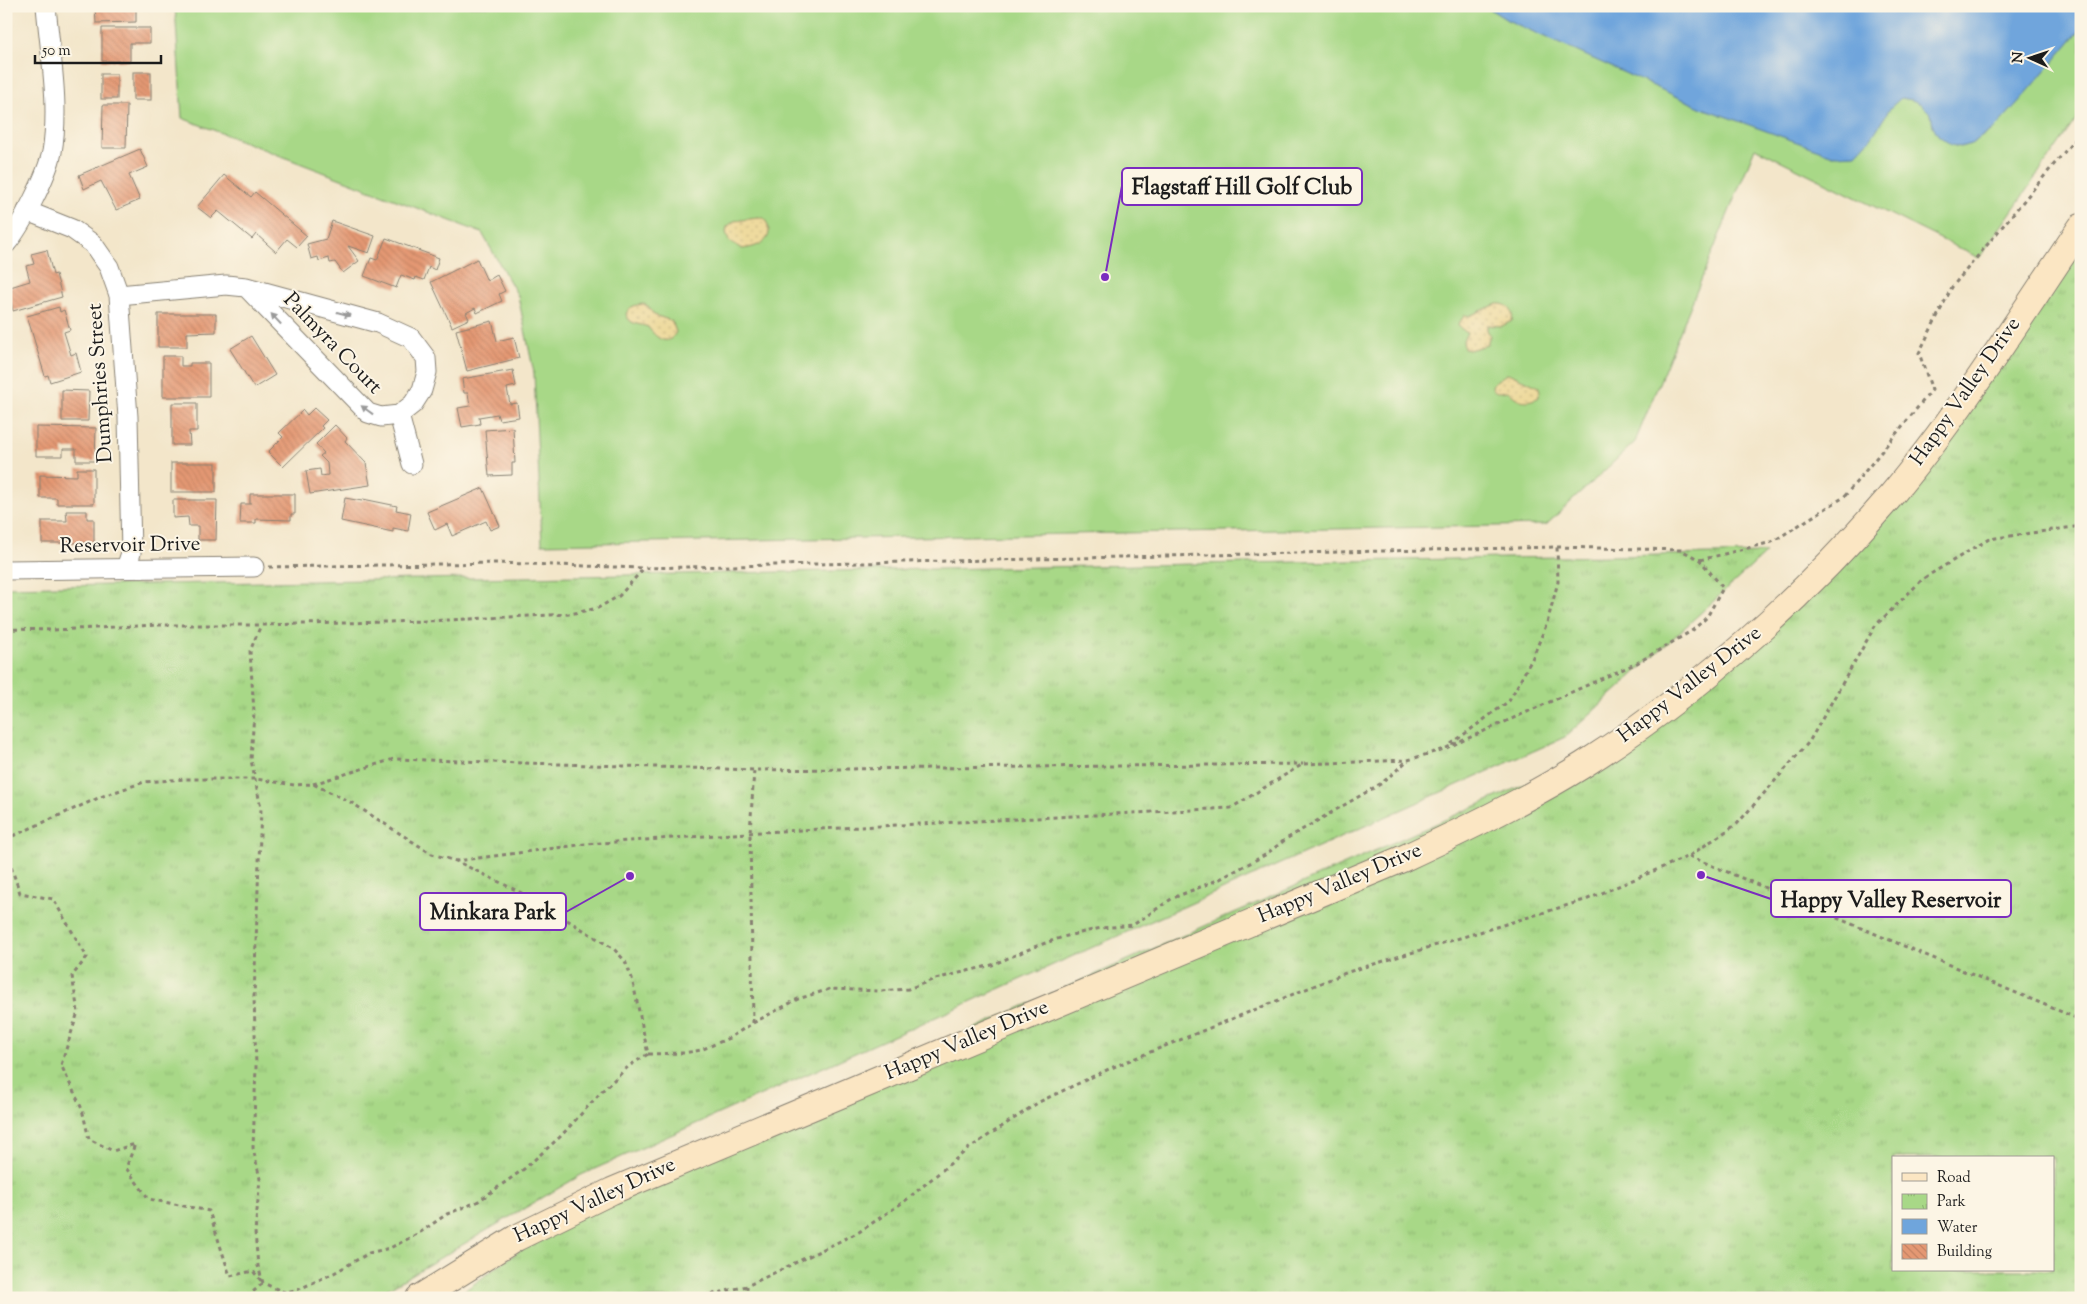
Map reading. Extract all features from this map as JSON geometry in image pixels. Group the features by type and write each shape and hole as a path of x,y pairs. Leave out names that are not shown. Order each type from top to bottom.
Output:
{"main road":[{"name":"Happy Valley Drive","path":"419,1298 516,1238 612,1190 1402,859 1489,818 1582,766 1700,683 1749,641 1848,545 1920,458 1986,367 2081,227"}],"street":[{"path":"6,244 16,233 27,211 51,154 54,134 54,104 46,6"},
{"name":"Dumphries Street","path":"27,211 72,229 92,244 109,267 119,295 128,417 131,553 126,568"},
{"name":"Palmyra Court","path":"119,295 226,285 246,287 378,323 410,338 426,358 427,372 422,390 413,404 400,415 381,417 368,413 246,287"},
{"path":"400,415 412,464"},
{"name":"Reservoir Drive","path":"6,570 254,567"}],"path":[{"path":"1700,560 1772,542 1844,497 1932,390 1919,353 1952,287 2081,132"},
{"path":"696,1298 747,1286 859,1232 906,1200 968,1148 1039,1102 1111,1068 1348,972 1588,899 1689,856 1737,824 1809,742 1875,626 1924,578 1989,539 2081,526"},
{"path":"1444,749 1509,702 1532,659 1548,623 1558,582 1557,547"},
{"path":"6,840 103,796 144,782 186,779 256,779 294,785 312,784 394,759 754,770 1303,764 1408,760 1444,749 1637,664 1693,630 1707,617 1723,588 1700,560 1681,550 1557,547 644,568 497,563 254,567"},
{"path":"6,629 53,630 159,625 261,625 427,621 570,614 598,608 619,596 644,568"},
{"path":"261,625 250,651 254,712 251,760 261,808 254,996 256,1067 253,1148 260,1179 255,1232 258,1266 263,1284"},
{"path":"6,852 20,893 54,899 87,957 72,976 78,1012 61,1066 82,1108 89,1139 113,1151 136,1144 126,1168 149,1199 209,1210 230,1276 253,1271 263,1284 284,1292 297,1290 334,1273 369,1253 390,1248 419,1233 447,1214 478,1202 524,1169 560,1137 603,1090 629,1066 648,1054 684,1053 701,1050 729,1038 798,999 830,989 880,992 908,988 935,979 992,966 1034,947 1063,937 1101,928 1133,925 1173,898 1220,879 1265,854 1286,839 1382,783 1408,760"},
{"path":"456,861 586,844 750,833 1231,808 1303,764"},
{"path":"753,1023 750,833 754,770"},
{"path":"312,784 352,803 432,854 456,861 530,897 614,949 625,961 632,978 648,1054"},
{"path":"1689,856 2081,1020"},
{"path":"246,1298 263,1284"},
{"path":"747,1286 747,1298"}],"green space":[{"path":"175,6 2081,6 2081,112 1979,258 1755,148 1635,442 1546,525 542,544 534,373 518,296 482,233 182,118"},
{"path":"2081,229 2081,1298 455,1298 571,1212 1015,1010 1625,740 1878,528"},
{"path":"1766,553 1565,737 581,1175 372,1298 6,1298 6,587"}],"sand":[{"path":"764,218 768,225 768,237 765,241 761,244 742,249 729,241 726,232 727,227 734,221"},
{"path":"643,304 648,306 654,315 672,321 676,332 673,337 669,340 662,340 648,327 630,321 626,314 629,309 635,305"},
{"path":"1497,304 1509,308 1512,314 1512,321 1502,326 1487,325 1490,335 1487,345 1469,350 1464,349 1463,340 1467,333 1458,326 1459,323 1465,315 1469,316"},
{"path":"1508,373 1539,387 1540,392 1537,398 1524,401 1514,397 1508,391 1495,391 1492,387 1493,383"}],"water":[{"path":"1485,6 2081,6 2081,29 1996,127 1971,144 1960,147 1951,145 1938,135 1933,126 1931,114 1921,104 1901,98 1891,107 1872,137 1856,154 1833,155 1702,108 1507,20"}],"building":[{"path":"95,6 136,6 136,22 96,23"},
{"path":"102,28 150,28 150,43 130,43 130,61 102,61"},
{"path":"133,72 151,72 151,100 133,100"},
{"path":"101,74 117,74 117,99 101,99"},
{"path":"103,105 127,105 126,148 102,148"},
{"path":"140,149 148,167 129,175 140,200 116,210 101,181 84,189 79,175"},
{"path":"224,175 251,197 255,192 307,236 297,247 287,239 276,252 256,234 252,239 218,211 211,218 197,207"},
{"path":"332,221 375,236 369,253 348,246 359,261 343,273 335,262 330,263 329,258 319,261 318,257 311,259 307,244 326,239"},
{"path":"386,238 439,258 435,270 429,267 424,280 416,277 415,280 401,275 396,288 364,276 371,258 377,260"},
{"path":"47,250 53,275 56,274 62,297 13,311 7,288 30,281 26,266 34,264 31,254"},
{"path":"477,259 487,281 497,275 505,291 499,294 502,301 477,313 475,308 466,313 469,319 452,327 431,282"},
{"path":"59,307 60,312 64,310 70,330 64,332 71,355 76,353 81,372 50,382 48,375 45,376 27,316"},
{"path":"158,314 216,314 216,332 187,333 187,347 158,347"},
{"path":"492,321 497,341 514,337 519,358 467,371 456,330"},
{"path":"251,336 275,375 254,388 230,349"},
{"path":"163,356 181,356 181,366 190,366 190,363 209,363 209,397 163,397"},
{"path":"513,370 516,386 507,388 510,404 517,403 519,417 499,420 497,414 479,417 480,424 462,427 458,408 470,406 468,393 464,393 462,379"},
{"path":"62,390 89,391 88,421 62,421"},
{"path":"172,403 197,403 197,431 189,431 190,445 172,445"},
{"path":"314,408 327,420 321,426 323,428 283,467 268,452 283,437 279,433 303,410 307,415"},
{"path":"335,425 347,438 345,441 366,463 370,485 310,494 306,471 320,469 321,476 328,475 327,463 320,456 324,453 316,444"},
{"path":"36,427 96,428 95,461 76,461 76,449 63,449 63,456 36,456"},
{"path":"513,428 515,463 512,463 512,475 489,476 485,430"},
{"path":"171,463 216,463 216,492 171,492"},
{"path":"77,469 94,469 94,504 57,504 57,498 40,498 40,475 77,476"},
{"path":"483,488 500,526 490,530 486,521 452,536 447,524 435,530 427,512"},
{"path":"250,494 295,494 295,514 291,514 291,520 256,519 256,523 240,523 241,504 250,504"},
{"path":"345,498 362,501 363,499 397,506 396,510 411,513 408,531 393,528 393,532 341,521"},
{"path":"173,500 217,500 216,540 198,540 198,526 189,526 188,517 173,518"},
{"path":"66,511 87,511 87,519 94,519 94,543 42,543 42,521 67,521"}],"place":[{"name":"Flagstaff Hill Golf Club","path":"1105,277"},
{"name":"Happy Valley Reservoir","path":"1701,875"},
{"name":"Minkara Park","path":"630,876"}]}
